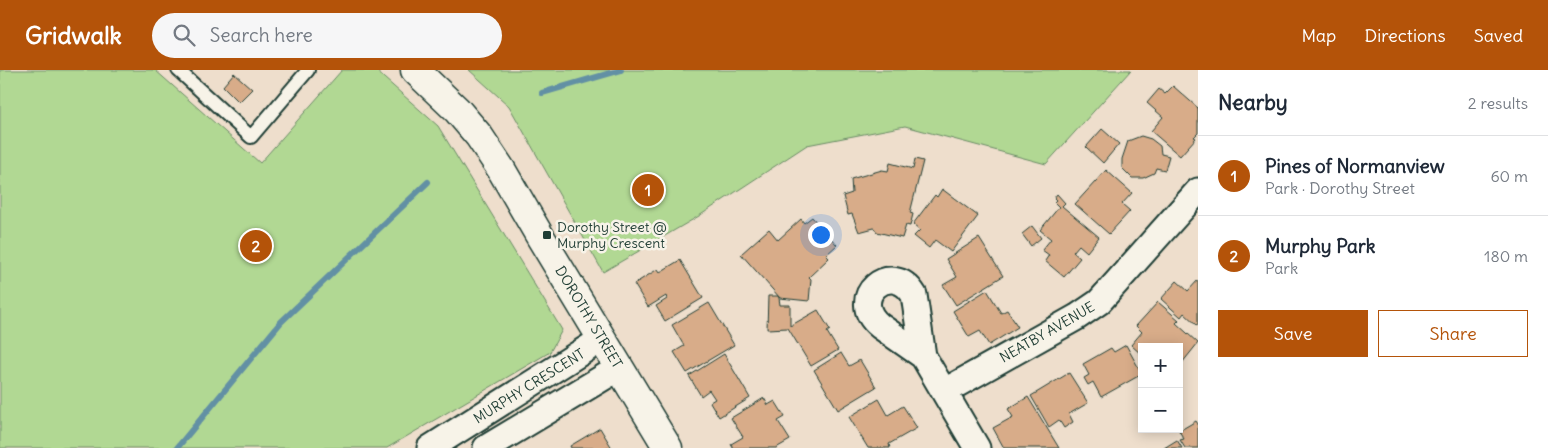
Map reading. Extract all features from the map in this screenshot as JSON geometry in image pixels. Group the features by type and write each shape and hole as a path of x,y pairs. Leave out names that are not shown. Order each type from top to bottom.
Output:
{"street":[{"name":"DOROTHY STREET","path":"415,70 479,136 501,169 668,448"},
{"name":"NEATBY AVENUE","path":"945,391 1077,317 1099,302 1198,191"},
{"name":"MURPHY CRESCENT","path":"430,448 602,339"},
{"path":"923,356 977,448"},
{"path":"486,448 619,368"}],"lane":[{"path":"178,70 250,137 308,70"}],"green space":[{"path":"0,70 155,70 260,163 342,70 375,70 438,126 562,330 550,352 387,448 0,448"},
{"path":"469,70 1131,70 1046,164 905,126 807,145 699,216 603,272 509,106"}],"building":[{"path":"234,73 252,89 239,102 223,86"},
{"path":"1173,86 1198,108 1198,133 1194,137 1196,138 1180,156 1151,131 1163,117 1147,103 1159,89 1165,94"},
{"path":"1102,129 1119,144 1103,163 1086,147"},
{"path":"1141,136 1151,139 1160,146 1161,154 1169,156 1165,170 1156,168 1154,173 1143,178 1132,178 1122,168 1122,159 1128,141"},
{"path":"915,159 923,161 910,213 913,214 910,226 906,225 902,238 877,232 874,228 859,232 852,214 848,215 843,196 852,193 851,179 882,170 888,171 890,163 913,169"},
{"path":"1106,170 1132,193 1122,204 1130,211 1109,234 1075,204"},
{"path":"942,189 978,216 951,252 935,240 929,248 914,236 920,230 913,224 935,195 937,197"},
{"path":"1057,194 1065,203 1062,206 1099,237 1087,252 1079,245 1073,252 1080,258 1064,277 1045,261 1049,255 1042,250 1051,239 1040,230 1059,207 1054,202"},
{"path":"812,217 837,245 826,255 829,258 809,277 811,279 809,301 780,298 741,254 769,229 778,240 801,219 804,223"},
{"path":"1032,226 1041,238 1031,246 1022,234"},
{"path":"979,238 1003,276 956,305 943,285 957,277 946,259"},
{"path":"680,260 703,298 665,321 656,306 667,299 666,296 648,307 634,284 658,269 660,272"},
{"path":"1198,280 1198,326 1184,313 1181,317 1161,299 1177,281 1188,291"},
{"path":"987,290 1001,313 1007,310 1018,327 989,345 980,331 969,337 953,311"},
{"path":"768,296 778,296 780,305 790,305 790,326 818,310 830,330 827,332 838,350 811,366 788,328 767,329"},
{"path":"1158,302 1179,320 1176,323 1198,343 1183,362 1183,343 1138,343 1138,351 1131,345 1142,332 1136,326"},
{"path":"709,303 734,345 687,373 674,352 684,346 672,325"},
{"path":"1126,345 1138,367 1138,376 1101,397 1093,382 1088,385 1084,378 1089,375 1083,364 1111,348 1114,352"},
{"path":"841,353 849,366 860,360 876,387 838,410 814,370"},
{"path":"724,354 750,398 719,417 710,402 715,399 709,390 701,396 689,376"},
{"path":"1069,373 1088,403 1069,414 1073,422 1064,428 1059,420 1049,427 1031,396"},
{"path":"1028,397 1059,448 1004,448 993,428 1013,417 1008,409"},
{"path":"764,398 768,405 775,401 785,417 778,421 790,440 776,448 733,448 731,444 743,437 731,418"},
{"path":"879,399 888,415 903,406 917,428 889,444 890,448 868,448 849,417"},
{"path":"1196,421 1198,424 1198,448 1185,448 1180,440 1184,439 1180,433 1183,433 1183,429"},
{"path":"600,428 612,448 571,448 570,446"},
{"path":"1177,440 1182,448 1164,448"}],"waterway":[{"path":"542,93 621,70"},
{"path":"177,448 281,322 428,182"}],"place":[{"name":"Pines of Normanview","path":"648,190"},
{"name":"Dorothy Street @ Murphy Crescent","path":"547,235"},
{"name":"Murphy Park","path":"256,246"}]}
